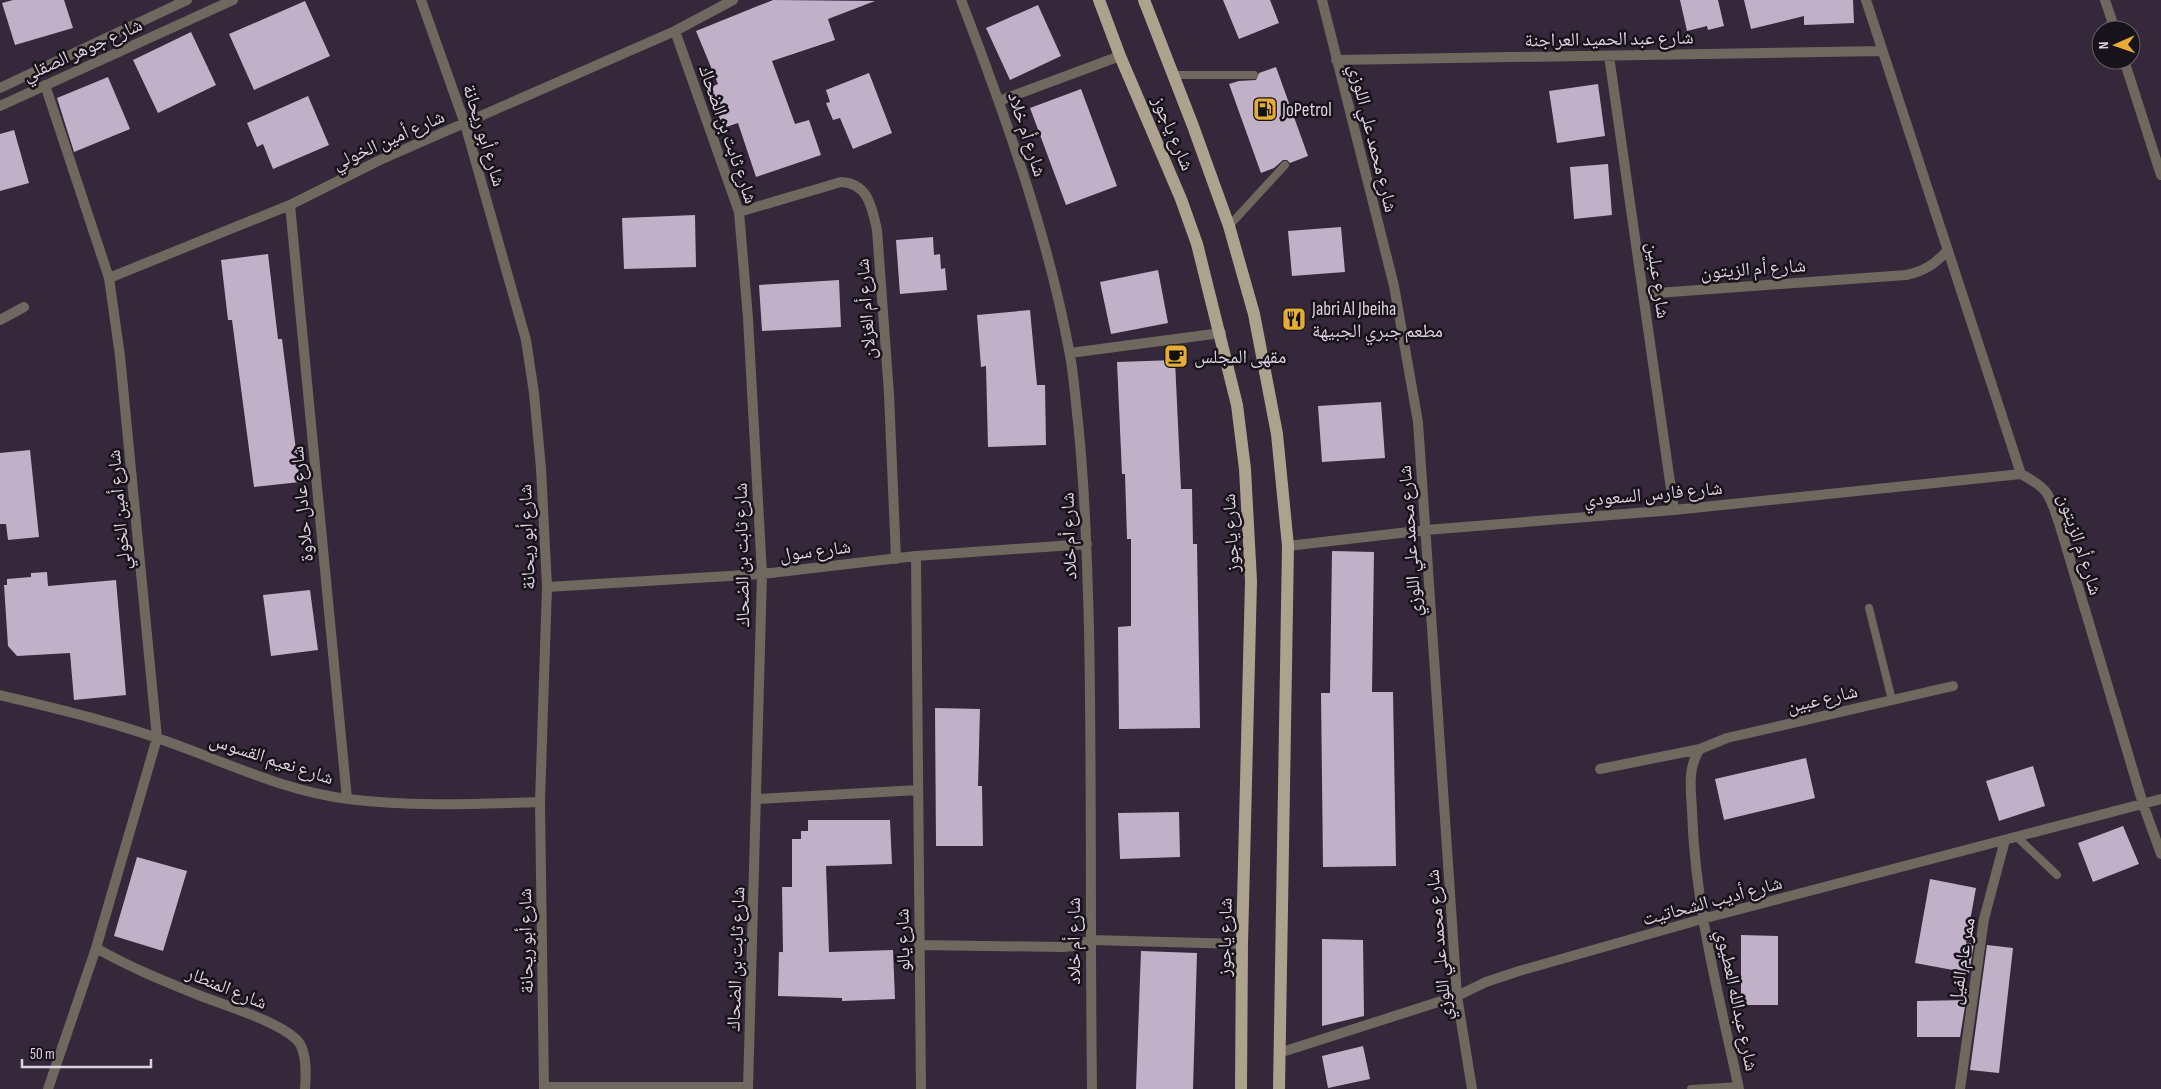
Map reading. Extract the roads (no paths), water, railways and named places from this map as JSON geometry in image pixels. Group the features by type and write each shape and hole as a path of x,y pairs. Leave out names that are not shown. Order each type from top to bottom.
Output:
{"main road":[{"name":"شارع ياجوز","path":"1099,0 1120,56 1181,199 1197,244 1221,332 1237,405 1245,469 1250,553 1241,1089"},
{"name":"شارع ياجوز","path":"1144,0 1174,75 1229,226 1254,314 1277,434 1288,546 1279,1089"}],"street":[{"name":"شارع جوهر الصقلي","path":"0,88 187,0"},
{"name":"شارع جوهر الصقلي","path":"0,106 233,0"},
{"name":"شارع أبو ريحانة","path":"421,0 466,124 526,340 534,393 541,468 546,587 540,802 544,1088"},
{"name":"شارع أمين الخولي","path":"110,278 290,206 380,160 466,124 674,31 733,0"},
{"name":"شارع أم خلاد","path":"961,0 999,101 1031,202 1060,307 1070,353 1083,471 1087,544 1091,736 1090,940 1092,1089"},
{"name":"شارع محمد علي اللوزي","path":"1322,0 1394,286 1418,422 1457,996 1472,1089"},
{"path":"1866,0 2021,474"},
{"path":"2105,0 2112,20"},
{"name":"شارع ثابت بن الضحاك","path":"674,31 739,212 748,318 762,574 748,1088"},
{"name":"شارع عبد الحميد العراجنة","path":"1336,60 1882,52"},
{"path":"999,101 1120,56"},
{"name":"شارع عبلين","path":"1609,56 1674,510"},
{"path":"2127,70 2161,175"},
{"name":"شارع أمين الخولي","path":"46,85 110,278 122,376 157,738"},
{"name":"شارع أم الغزلان","path":"739,212 841,182 850,182 858,186 866,195 877,230 889,394 896,559"},
{"name":"شارع عادل حلاوة","path":"290,206 347,799"},
{"name":"شارع أم الزيتون","path":"1643,294 1906,275 1921,272 1935,264 1948,250"},
{"path":"0,320 24,307"},
{"path":"1070,353 1221,332"},
{"name":"شارع أم الزيتون","path":"2021,474 2041,485 2048,495 2143,804 2161,854"},
{"name":"شارع فارس السعودي","path":"1288,546 1426,530 1674,510 2021,474"},
{"name":"شارع سول","path":"546,587 762,574 916,556 1087,544"},
{"name":"شارع يالو","path":"916,556 921,1089"},
{"name":"شارع عبين","path":"1600,768 1700,748 1727,738 1953,686"},
{"name":"شارع نعيم القسوس","path":"0,695 79,715 157,738 258,776 307,791 347,799 397,803 540,802"},
{"path":"48,1089 96,948 157,738"},
{"path":"1700,748 1693,758 1690,772 1693,839 1702,919"},
{"path":"757,799 918,790"},
{"name":"شارع أديب الشحاتيت","path":"1279,1053 1457,996 1486,982 1519,971 1702,919 2018,838 2161,799"},
{"name":"ممر عام الفيل","path":"1960,1089 1984,919 2005,840"},
{"name":"شارع عبدالله العطيوي","path":"1702,919 1739,1088"},
{"path":"919,946 1076,946 1090,940 1242,944"},
{"name":"شارع المنطار","path":"96,948 152,975 253,1015 291,1035 300,1044 303,1053 305,1089"},
{"path":"544,1088 748,1088"}],"lane":[{"path":"1174,75 1254,75"},
{"path":"1229,226 1284,165"},
{"path":"1869,608 1892,700"},
{"path":"2018,838 2058,875"},
{"path":"1691,1089 1739,1088"}],"place":[{"name":"JoPetrol","path":"1265,109"},
{"name":"Jabri Al Jbeiha مطعم جبري الجبيهة","path":"1294,319"},
{"name":"مقهى المجلس","path":"1176,356"}]}
